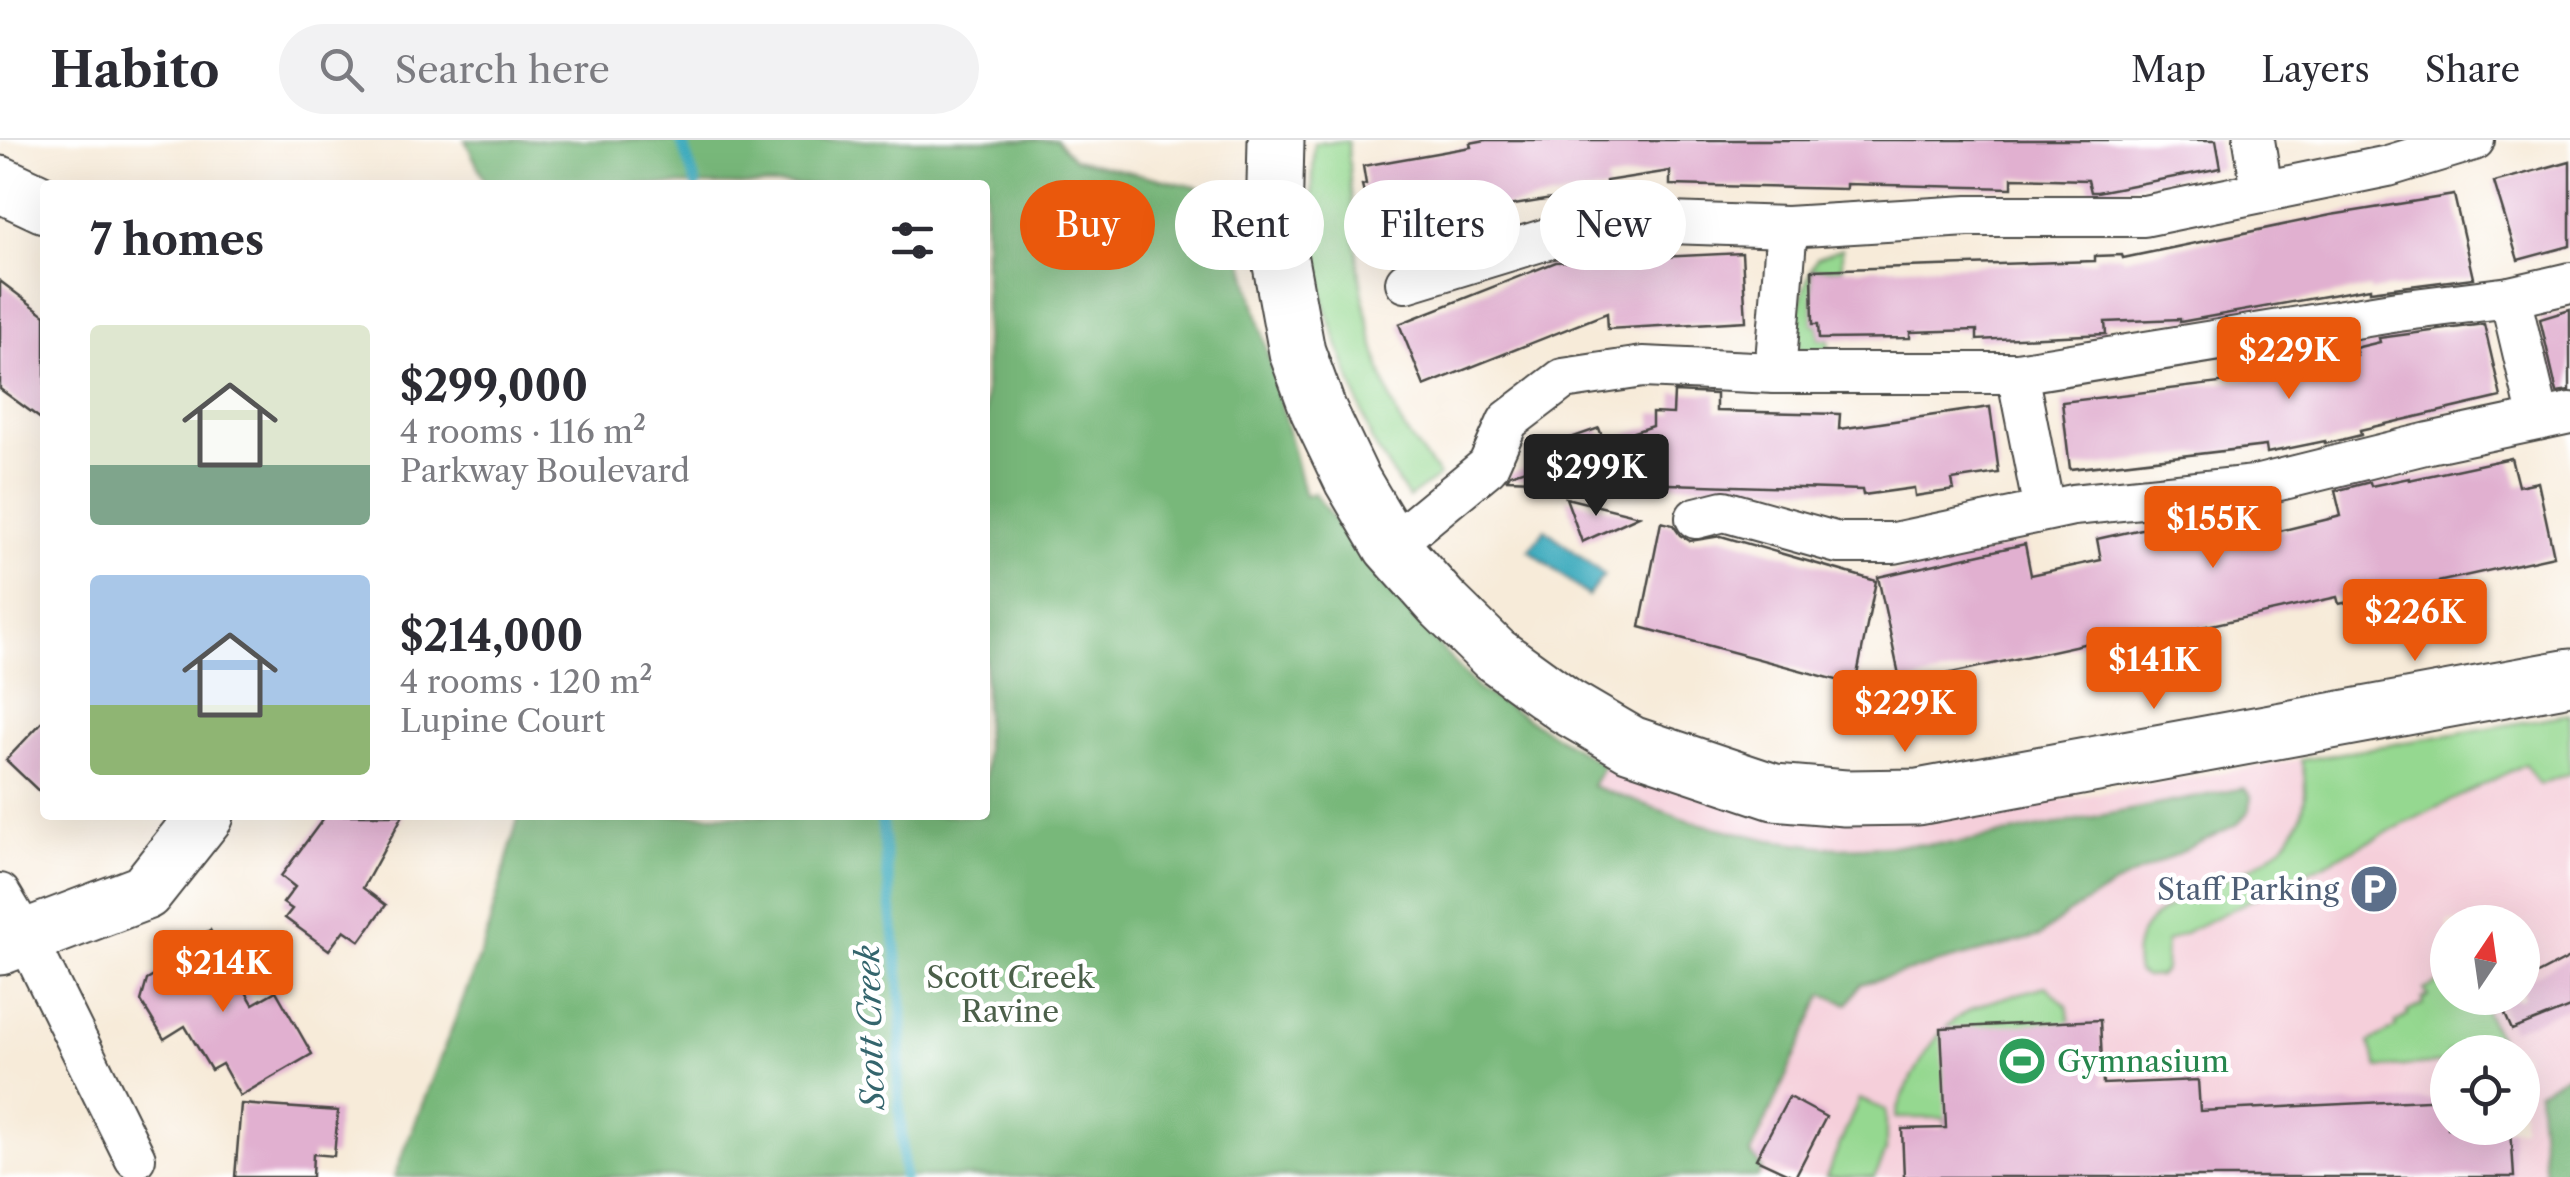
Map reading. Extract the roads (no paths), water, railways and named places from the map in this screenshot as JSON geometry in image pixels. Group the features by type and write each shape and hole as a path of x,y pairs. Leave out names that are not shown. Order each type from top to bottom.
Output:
{"street":[{"path":"1276,140 1274,227 1297,352 1343,462 1391,546 1494,654 1566,706 1631,744 1774,792 1844,798 1918,797 2570,677"},
{"path":"2254,140 2262,190"},
{"path":"1406,282 1547,239 1640,222 1786,227 1968,216 2144,216 2388,166 2474,140"},
{"path":"0,184 40,202"},
{"path":"1775,373 1786,227"},
{"path":"1391,546 1488,466 1508,421 1563,379 1643,368 1775,373 2017,373 2510,296 2570,283"},
{"path":"1696,518 1724,511 1838,543 1894,543 2044,510 2255,486 2429,442 2555,416 2510,296"},
{"path":"2017,373 2044,510"},
{"path":"135,1158 9,926 144,892 202,820"}],"water":[{"path":"1545,529 1604,575 1588,596 1529,550"}],"waterway":[{"name":"Scott Creek","path":"681,140 694,180"},
{"name":"Scott Creek","path":"882,820 903,1013 898,1081 904,1177"}],"place":[{"name":"Staff Parking","path":"2374,889"},
{"name":"Gymnasium","path":"2022,1061"}],"park label":[{"name":"Scott Creek Ravine","path":"1010,994"}]}
